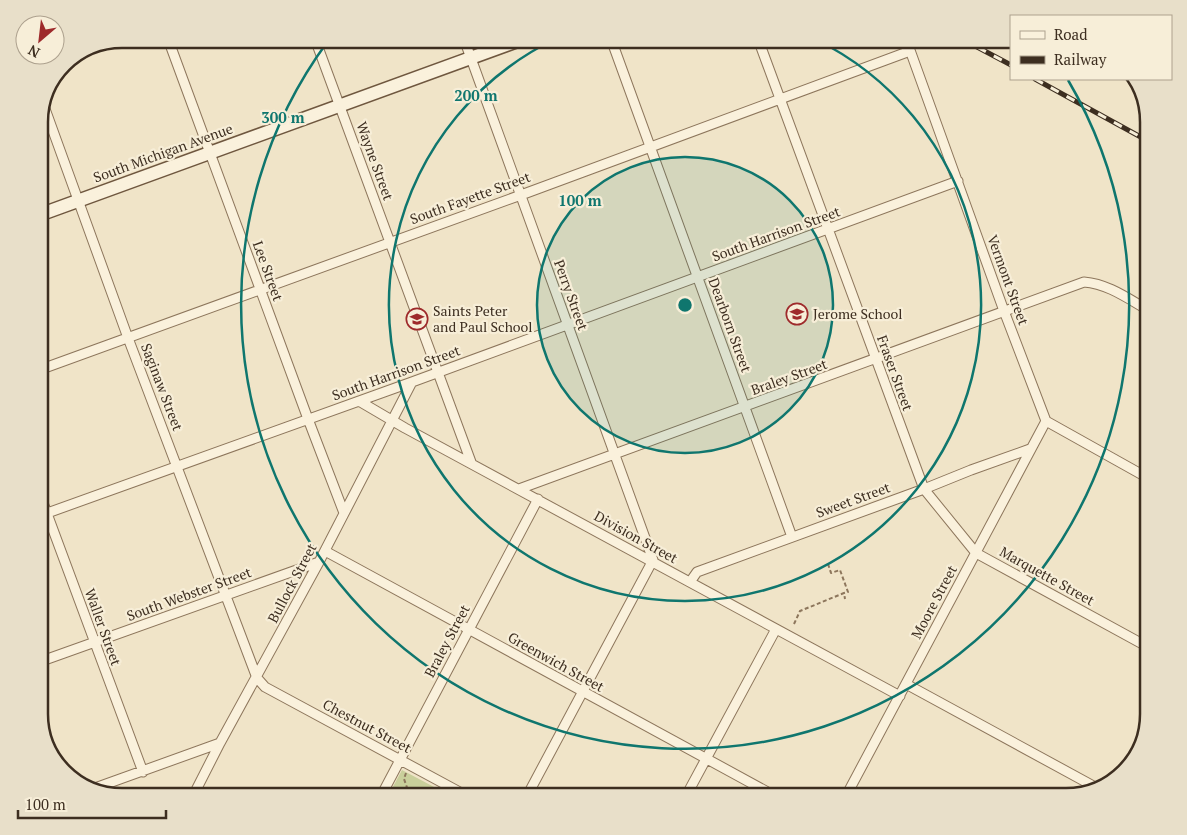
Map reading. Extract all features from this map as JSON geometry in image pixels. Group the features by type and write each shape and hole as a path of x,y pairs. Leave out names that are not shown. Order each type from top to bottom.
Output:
{"street":[{"name":"Lee Street","path":"171,48 344,513"},
{"name":"Wayne Street","path":"318,48 471,462"},
{"name":"Perry Street","path":"468,48 653,560"},
{"name":"South Michigan Avenue","path":"48,212 499,48"},
{"name":"Dearborn Street","path":"614,48 792,537"},
{"name":"Fraser Street","path":"761,48 924,489 945,514"},
{"name":"Vermont Street","path":"909,48 1046,421"},
{"name":"South Fayette Street","path":"48,367 910,51"},
{"name":"Saginaw Street","path":"48,117 128,338 257,678"},
{"name":"South Harrison Street","path":"48,513 308,420 958,181"},
{"name":"Braley Street","path":"519,489 876,360 1084,282 1097,283 1108,287 1140,305"},
{"name":"Bullock Street","path":"197,788 320,562 412,382"},
{"name":"Division Street","path":"358,401 900,696"},
{"name":"Moore Street","path":"850,788 1046,421"},
{"path":"1046,421 1140,474"},
{"name":"Sweet Street","path":"690,582 697,572 1030,449"},
{"name":"Braley Street","path":"384,788 538,500"},
{"name":"Marquette Street","path":"945,514 976,553 1140,643"},
{"name":"Waller Street","path":"48,528 143,772"},
{"name":"Greenwich Street","path":"325,551 583,693 761,788"},
{"path":"531,788 653,560"},
{"name":"South Webster Street","path":"48,659 320,562"},
{"path":"690,788 776,630"},
{"name":"Chestnut Street","path":"257,678 265,687 452,788"},
{"path":"906,684 1089,784"},
{"path":"103,785 220,743"}],"path":[{"path":"794,624 800,611 848,592 840,570 831,573 828,564"},
{"path":"844,594 845,598"},
{"path":"407,788 404,779 408,771"}],"green space":[{"path":"402,770 436,788 392,788"}],"railway":[{"path":"979,48 1010,64"},
{"path":"1037,80 1140,137"}],"place":[{"name":"Jerome School","path":"797,314"},
{"name":"Saints Peter and Paul School","path":"417,319"}]}
